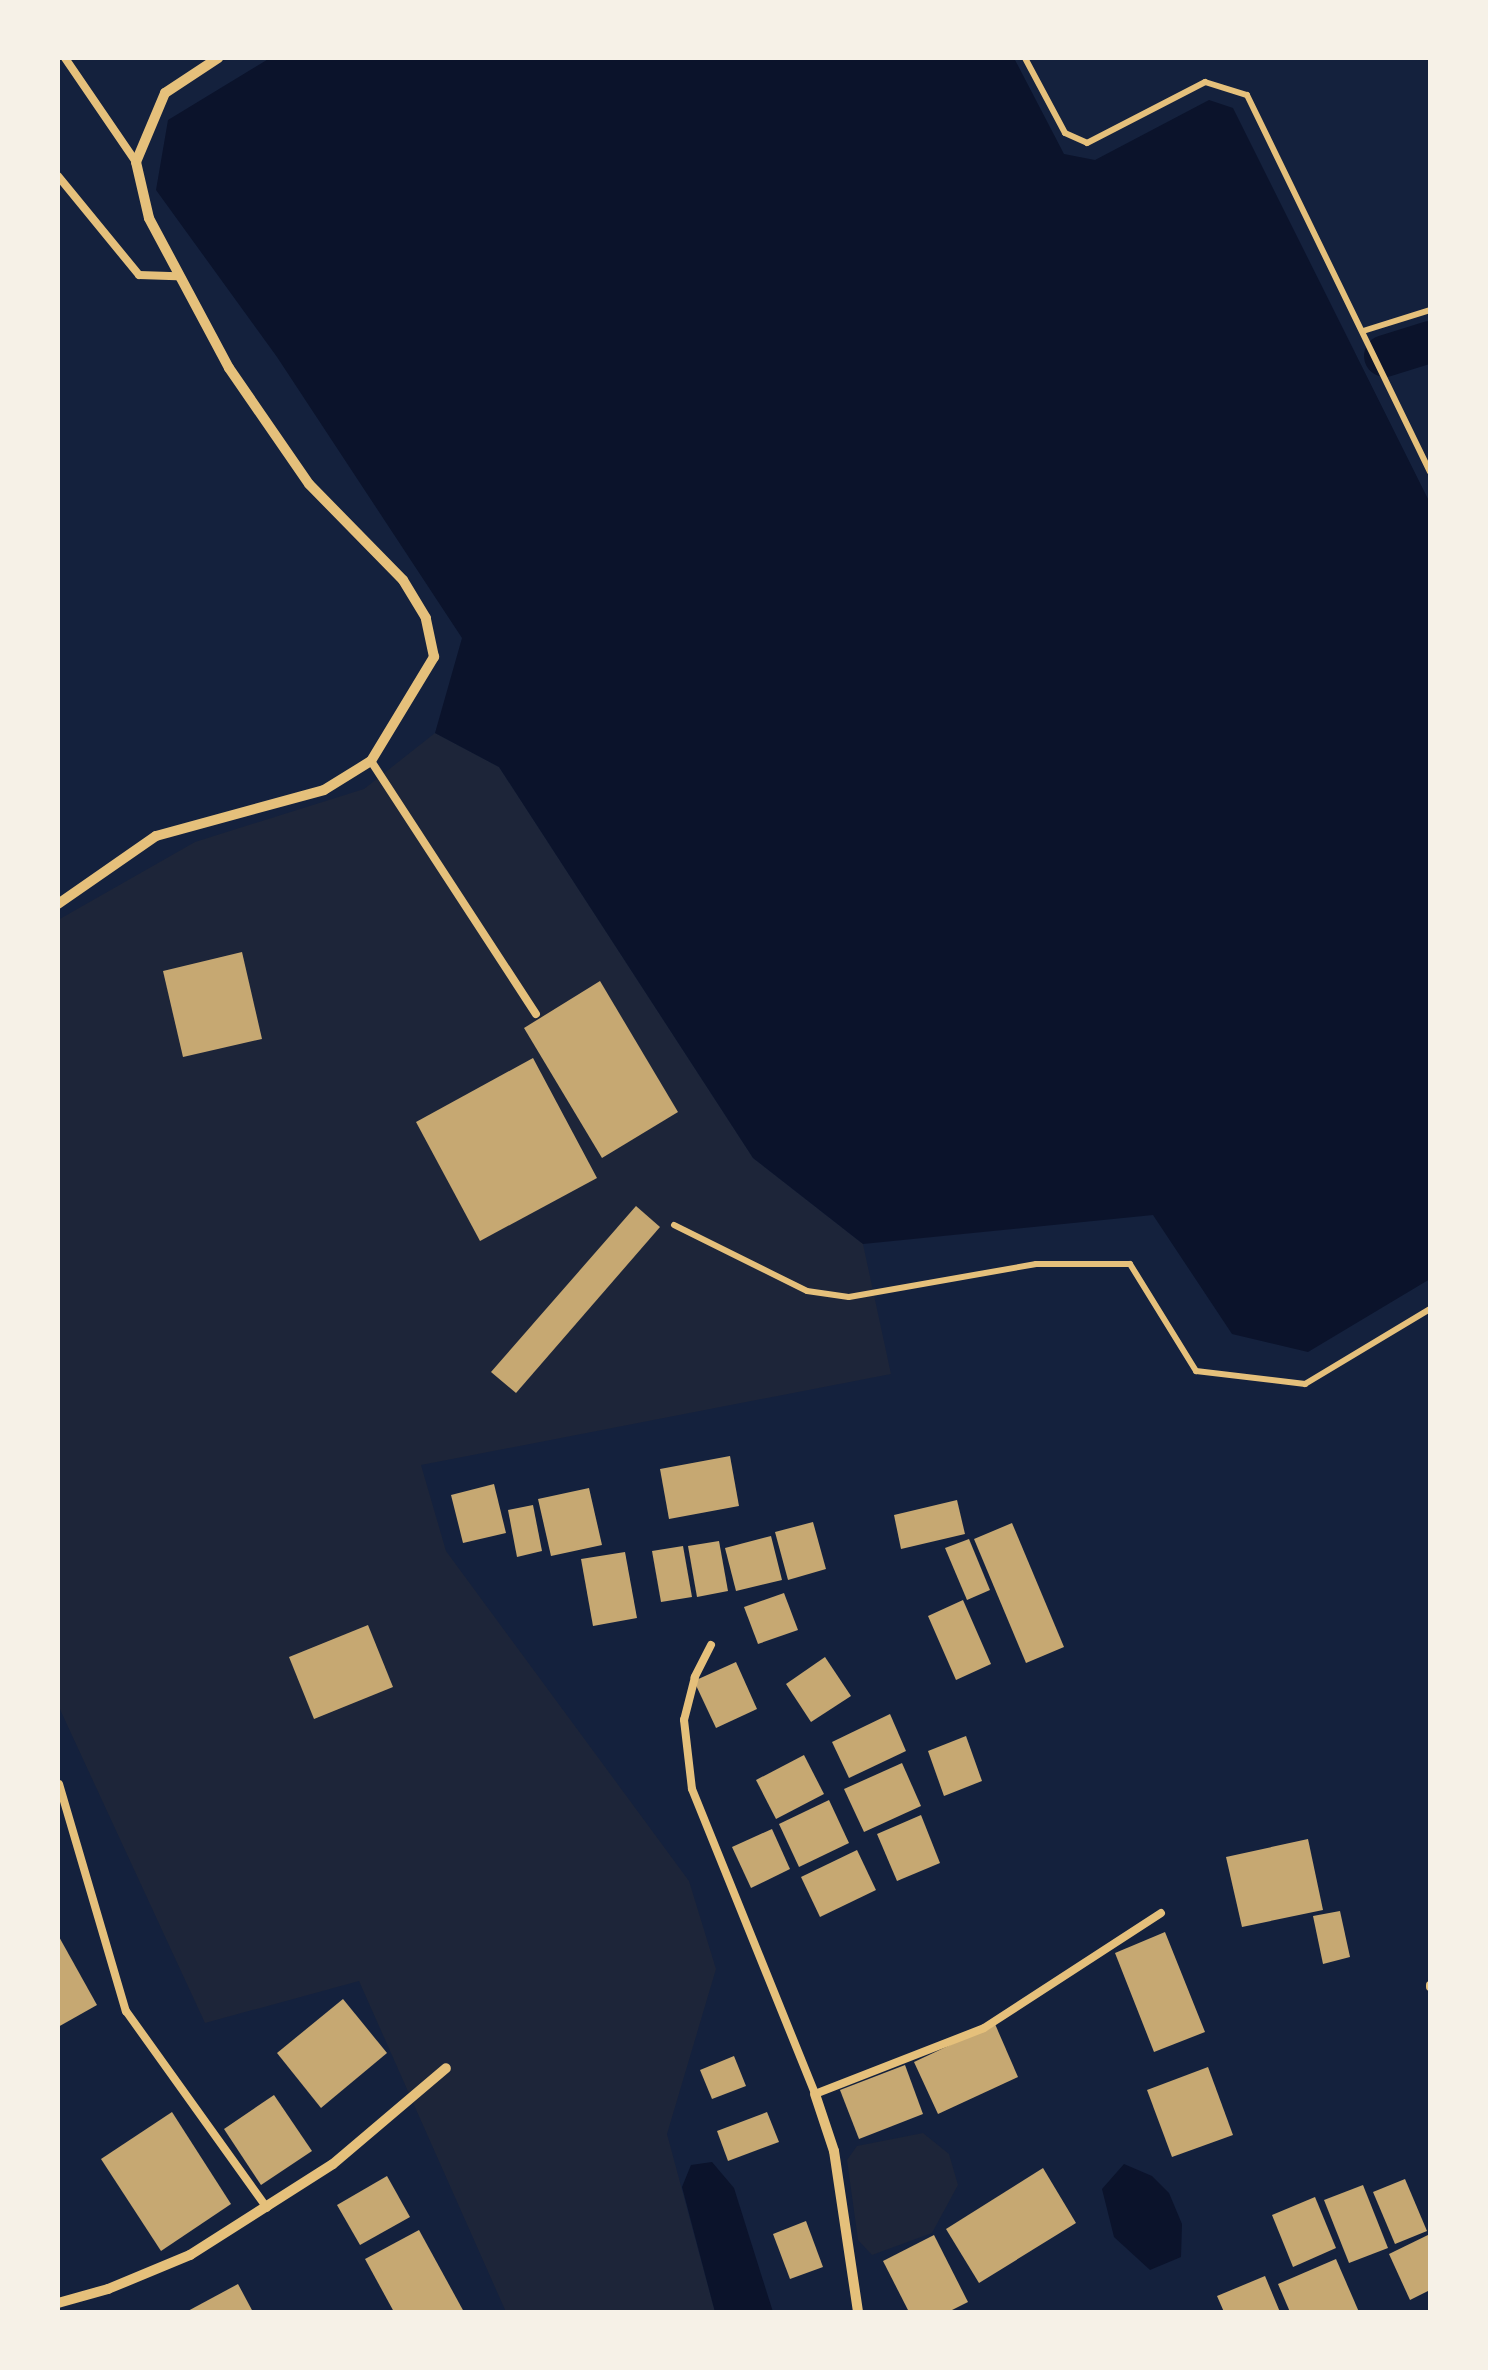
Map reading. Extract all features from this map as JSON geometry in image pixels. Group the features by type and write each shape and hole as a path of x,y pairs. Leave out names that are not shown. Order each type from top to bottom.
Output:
{"street":[{"path":"58,904 156,836 324,790 370,761 434,657 426,618 403,580 309,484 229,368 149,218 136,162 166,93 218,58"},
{"path":"58,2303 108,2289 190,2255 334,2164 446,2068"},
{"path":"815,2094 834,2151 858,2312"}],"lane":[{"path":"65,58 136,162"},
{"path":"58,176 139,275 177,276"},
{"path":"370,761 536,1014"},
{"path":"711,1645 695,1677 684,1720 692,1789 815,2094 984,2028 1161,1913"},
{"path":"59,1784 126,2011 267,2208"}],"path":[{"path":"1025,58 1065,133 1087,144 1206,82 1247,95 1430,472"},
{"path":"1364,330 1430,310"},
{"path":"674,1224 806,1290 849,1297 1036,1264 1130,1264 1196,1371 1287,1382 1305,1384 1430,1309"}],"shaded area":[{"path":"270,58 1014,58 1064,154 1095,160 1209,100 1233,108 1430,503 1430,1279 1308,1352 1232,1334 1153,1215 863,1244 753,1158 499,767 435,733 462,638 277,357 156,190 168,120"},
{"path":"435,733 499,767 753,1158 863,1244 891,1374 421,1465 446,1551 689,1881 716,1969 667,2134 715,2312 506,2312 359,1981 205,2023 58,1705 58,920 195,842 364,789"},
{"path":"923,2133 949,2154 958,2185 932,2233 872,2255 858,2240 847,2160 857,2146"},
{"path":"712,2162 734,2188 773,2312 715,2312 682,2187 691,2165"},
{"path":"1124,2164 1152,2176 1169,2193 1182,2224 1181,2257 1150,2270 1114,2237 1102,2189"}],"building":[{"path":"242,952 262,1039 183,1057 163,971"},
{"path":"600,981 678,1112 602,1158 524,1028"},
{"path":"533,1058 597,1178 480,1241 416,1122"},
{"path":"636,1206 660,1227 516,1393 491,1372"},
{"path":"730,1456 739,1506 669,1519 660,1469"},
{"path":"494,1484 506,1533 463,1543 451,1495"},
{"path":"589,1488 602,1545 551,1556 538,1499"},
{"path":"957,1500 965,1534 901,1549 894,1515"},
{"path":"533,1505 542,1551 517,1557 508,1510"},
{"path":"813,1522 826,1569 788,1580 775,1532"},
{"path":"1012,1523 1064,1647 1026,1663 974,1539"},
{"path":"771,1536 782,1580 736,1591 725,1548"},
{"path":"969,1539 990,1590 967,1600 945,1548"},
{"path":"719,1541 728,1591 697,1597 688,1546"},
{"path":"683,1546 692,1597 661,1602 652,1551"},
{"path":"625,1552 637,1618 593,1626 581,1559"},
{"path":"784,1593 798,1630 758,1644 744,1607"},
{"path":"963,1600 991,1664 956,1680 928,1616"},
{"path":"368,1625 393,1687 314,1719 289,1657"},
{"path":"825,1657 851,1696 811,1722 786,1684"},
{"path":"736,1662 757,1709 716,1728 694,1681"},
{"path":"890,1714 906,1751 849,1778 832,1742"},
{"path":"966,1736 982,1781 944,1796 928,1751"},
{"path":"804,1755 824,1794 776,1819 756,1780"},
{"path":"902,1763 921,1806 864,1832 844,1789"},
{"path":"829,1800 849,1843 799,1867 779,1824"},
{"path":"921,1815 940,1863 897,1881 877,1834"},
{"path":"772,1829 790,1869 751,1888 732,1847"},
{"path":"1308,1839 1323,1910 1242,1927 1226,1857"},
{"path":"857,1850 876,1890 820,1917 801,1877"},
{"path":"1340,1911 1350,1957 1323,1964 1313,1916"},
{"path":"1165,1932 1205,2032 1154,2052 1115,1953"},
{"path":"58,1935 97,2005 58,2027"},
{"path":"343,1999 387,2053 321,2108 277,2053"},
{"path":"995,2024 1018,2077 938,2114 914,2062"},
{"path":"734,2056 746,2086 712,2099 700,2070"},
{"path":"905,2065 923,2114 859,2139 840,2090"},
{"path":"1208,2067 1233,2135 1172,2157 1147,2090"},
{"path":"274,2095 312,2151 261,2185 224,2129"},
{"path":"172,2112 231,2204 161,2251 101,2159"},
{"path":"767,2112 779,2142 728,2161 717,2131"},
{"path":"1043,2168 1076,2223 979,2283 946,2229"},
{"path":"387,2176 410,2217 360,2245 337,2205"},
{"path":"1405,2179 1427,2231 1395,2244 1373,2192"},
{"path":"1363,2185 1388,2248 1349,2263 1324,2200"},
{"path":"1315,2197 1336,2248 1293,2267 1272,2215"},
{"path":"806,2221 823,2267 790,2279 773,2234"},
{"path":"419,2230 464,2312 394,2312 365,2259"},
{"path":"1430,2234 1430,2290 1410,2300 1389,2254"},
{"path":"934,2235 968,2302 948,2312 909,2312 883,2261"},
{"path":"1336,2259 1359,2312 1290,2312 1278,2284"},
{"path":"1265,2276 1280,2312 1224,2312 1217,2296"},
{"path":"238,2284 253,2312 186,2312"}],"waterway":[{"path":"1385,356 1430,342"}]}
